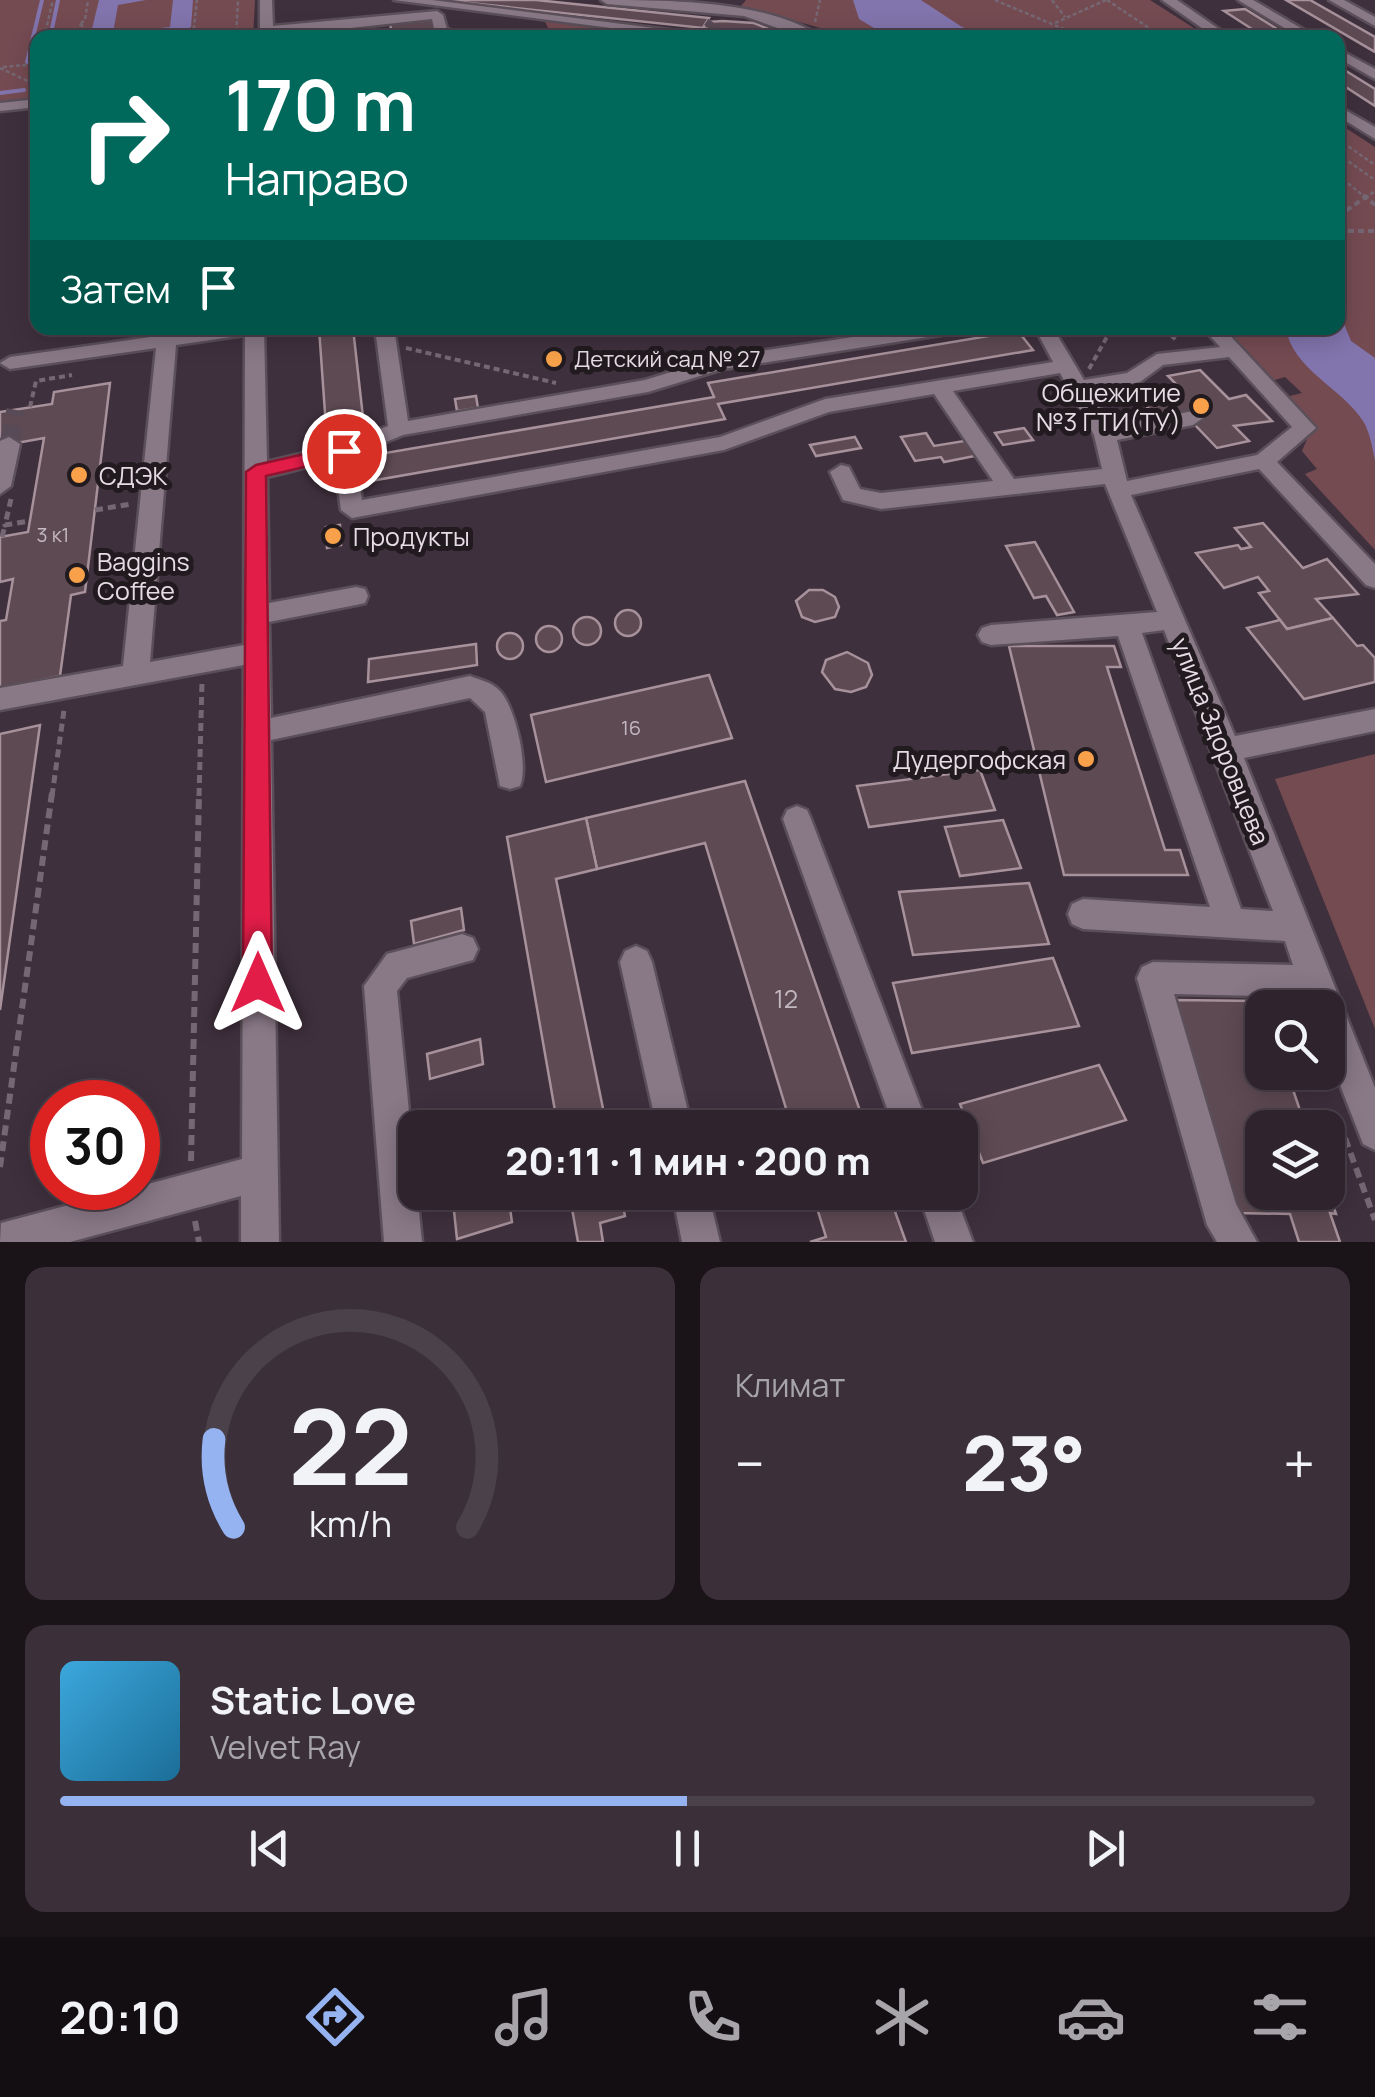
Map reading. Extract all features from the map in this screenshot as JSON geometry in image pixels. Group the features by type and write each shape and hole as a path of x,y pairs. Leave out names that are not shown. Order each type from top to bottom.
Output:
{"street":[{"path":"266,0 267,30"},
{"path":"400,0 639,30"},
{"path":"607,0 726,11 804,30"},
{"path":"705,30 738,0"},
{"path":"1168,0 1214,30"},
{"path":"1244,0 1298,30"},
{"path":"1334,0 1375,22"},
{"path":"389,19 413,1"},
{"path":"1360,14 1375,12"},
{"path":"300,30 436,15 441,30"},
{"path":"1345,56 1375,75"},
{"path":"0,107 30,100"},
{"path":"1345,115 1375,134"},
{"path":"10,363 162,335"},
{"path":"149,675 135,664 167,335"},
{"path":"254,335 260,1242"},
{"path":"385,335 399,430"},
{"path":"788,335 797,351"},
{"path":"256,472 344,451 399,430 648,386 720,364 901,335"},
{"name":"улица Здоровцева","path":"1048,335 1105,434 1113,480 1227,749 1319,990"},
{"path":"841,472 851,495 882,501 1113,480 1264,461 1305,428 1219,335"},
{"path":"1077,388 1133,378 1157,360 1234,351"},
{"path":"344,451 352,510 724,442 825,406 1064,366"},
{"path":"939,386 1008,487"},
{"path":"1105,434 1193,418"},
{"path":"1264,461 1375,580"},
{"path":"256,615 356,596"},
{"path":"991,635 1128,626 1172,619"},
{"path":"1128,626 1230,921"},
{"path":"0,700 256,653"},
{"path":"256,732 470,687 485,689 496,700 510,777"},
{"path":"1227,749 1285,741 1375,720"},
{"path":"797,819 905,1110"},
{"path":"1083,914 1294,928"},
{"path":"403,1242 380,986 398,965 462,950"},
{"path":"636,962 671,1110"},
{"path":"1238,1242 1220,1212 1153,978 1246,990"},
{"name":"улица Здоровцева","path":"1345,1082 1358,1130"},
{"path":"1,1242 258,1172"},
{"path":"694,1210 701,1242"},
{"path":"942,1210 954,1242"}],"path":[{"path":"46,30 53,0"},
{"path":"83,30 84,26 79,25 85,20 88,0"},
{"path":"194,30 197,0"},
{"path":"236,30 238,0"},
{"path":"995,0 1067,30"},
{"path":"1052,0 1065,17"},
{"path":"1054,24 1107,0 1152,30"},
{"path":"0,67 30,65"},
{"path":"0,67 30,82"},
{"path":"1345,144 1375,166"},
{"path":"1345,159 1375,180"},
{"path":"1345,181 1375,205"},
{"path":"1345,212 1375,191"},
{"path":"1345,231 1375,232"},
{"path":"385,335 603,394"},
{"path":"1077,388 1108,335"},
{"path":"30,407 36,380 72,375"},
{"path":"95,510 149,501"},
{"path":"2,537 6,524"},
{"path":"198,1242 189,1190 202,664"},
{"path":"0,1167 67,686"},
{"path":"1358,1130 1375,1220"}],"shaded area":[{"path":"0,0 255,0 253,30 30,30 30,99 0,102"},
{"path":"99,0 146,0 118,5 114,30 92,30"},
{"path":"173,0 193,0 191,27 142,30 170,27"},
{"path":"746,0 1150,0 1197,30 828,30 741,6"},
{"path":"853,0 921,0 971,30 877,30 859,19"},
{"path":"550,19 642,30 549,30 545,22"},
{"path":"1345,128 1375,147 1375,550 1305,474 1317,469 1302,451 1313,425 1286,397 1302,393 1285,377 1271,381 1231,335 1345,335"},
{"path":"1345,326 1351,341 1375,358 1375,460 1363,421 1307,367 1288,335 1345,335"},
{"path":"1375,754 1375,1029 1275,779"}],"building":[{"path":"441,0 536,0 709,18 703,28"},
{"path":"1286,0 1310,0 1375,37 1375,52 1345,34 1345,30 1337,30"},
{"path":"1245,9 1278,30 1254,30 1224,11"},
{"path":"432,20 435,30 391,30 390,24"},
{"path":"707,22 754,23 771,30 703,28"},
{"path":"1345,70 1375,89 1375,106 1345,87"},
{"path":"319,335 354,335 365,435 327,441"},
{"path":"994,335 1021,335 1033,350 718,404 725,419 365,482 362,457 714,397 708,383"},
{"name":"Общежитие №3 ГТИ(ТУ)","path":"1200,370 1229,399 1246,395 1272,421 1234,426 1249,441 1217,448 1193,423 1158,419 1135,393 1180,388 1168,376"},
{"path":"110,383 85,592 71,595 60,676 0,688 0,621 6,620 13,579 0,582 0,537 28,532 44,438 0,446 0,412 52,404 54,392"},
{"path":"476,396 478,408 457,411 455,399"},
{"path":"1024,428 1033,440 1003,445 995,433"},
{"path":"926,433 934,446 970,440 980,455 944,462 941,457 915,461 901,437"},
{"path":"855,437 861,448 816,456 810,445"},
{"path":"1263,523 1303,568 1327,559 1358,594 1316,599 1333,618 1287,629 1259,593 1269,591 1258,577 1224,588 1196,553 1238,545 1241,549 1251,547 1235,528"},
{"name":"Продукты","path":"340,525 341,545 327,548 326,527"},
{"path":"1035,542 1074,612 1057,615 1046,596 1034,598 1006,546"},
{"path":"809,590 823,590 835,597 839,607 835,617 815,622 802,617 796,601"},
{"path":"628,610 637,614 641,623 637,632 628,636 619,632 615,623 619,614"},
{"path":"587,617 597,621 601,631 597,641 587,645 577,641 573,631 577,621"},
{"path":"1333,618 1357,646 1363,645 1375,658 1375,682 1304,699 1247,628 1280,620 1287,629"},
{"path":"549,626 558,630 562,639 558,648 549,652 540,648 536,639 540,630"},
{"path":"510,633 520,636 520,656 510,659 500,656 497,646 500,636"},
{"path":"476,644 477,665 368,682 369,659"},
{"name":"Дудергофская","path":"1009,646 1114,646 1121,667 1107,667 1165,850 1180,850 1188,875 1064,875"},
{"path":"847,652 868,663 872,675 866,687 851,692 835,689 822,672 826,660"},
{"path":"709,675 732,738 546,782 531,715"},
{"path":"40,725 0,1010 0,734"},
{"path":"980,770 995,810 869,827 857,786"},
{"path":"745,781 860,1110 787,1110 705,843 597,869 586,818"},
{"path":"586,818 597,869 556,879 603,1110 555,1110 507,837"},
{"path":"1003,820 1021,868 960,876 945,827"},
{"path":"1029,883 1049,944 913,955 899,892"},
{"path":"461,908 464,930 414,944 411,921"},
{"path":"1053,958 1079,1026 912,1053 893,983"},
{"path":"1175,1000 1245,1001 1245,1090 1293,1090 1300,1110 1245,1110 1245,1210 1335,1210 1336,1214 1330,1213 1340,1242 1299,1242 1290,1214 1237,1213"},
{"path":"480,1039 483,1064 430,1079 427,1054"},
{"path":"1099,1065 1126,1120 983,1163 978,1150 978,1110 962,1110 960,1104"},
{"path":"510,1210 512,1222 457,1239 454,1211"},
{"path":"572,1210 624,1210 625,1216 600,1223 603,1242 578,1242"},
{"path":"818,1210 894,1210 906,1242 810,1242 826,1237"}],"waterway":[{"path":"35,30 42,0"},
{"path":"52,30 58,0"},
{"path":"27,62 30,50"},
{"path":"0,93 24,90"}],"tunnel":[{"path":"710,29 714,23"},
{"path":"9,444 16,410"}],"place":[{"name":"Детский сад № 27","path":"554,359"},
{"name":"Общежитие №3 ГТИ(ТУ)","path":"1201,406"},
{"name":"СДЭК","path":"79,475"},
{"name":"Продукты","path":"333,536"},
{"name":"Baggins Coffee","path":"77,575"},
{"name":"Дудергофская","path":"1086,759"}],"route":[{"path":"258,983 256,472 344,451"}]}
